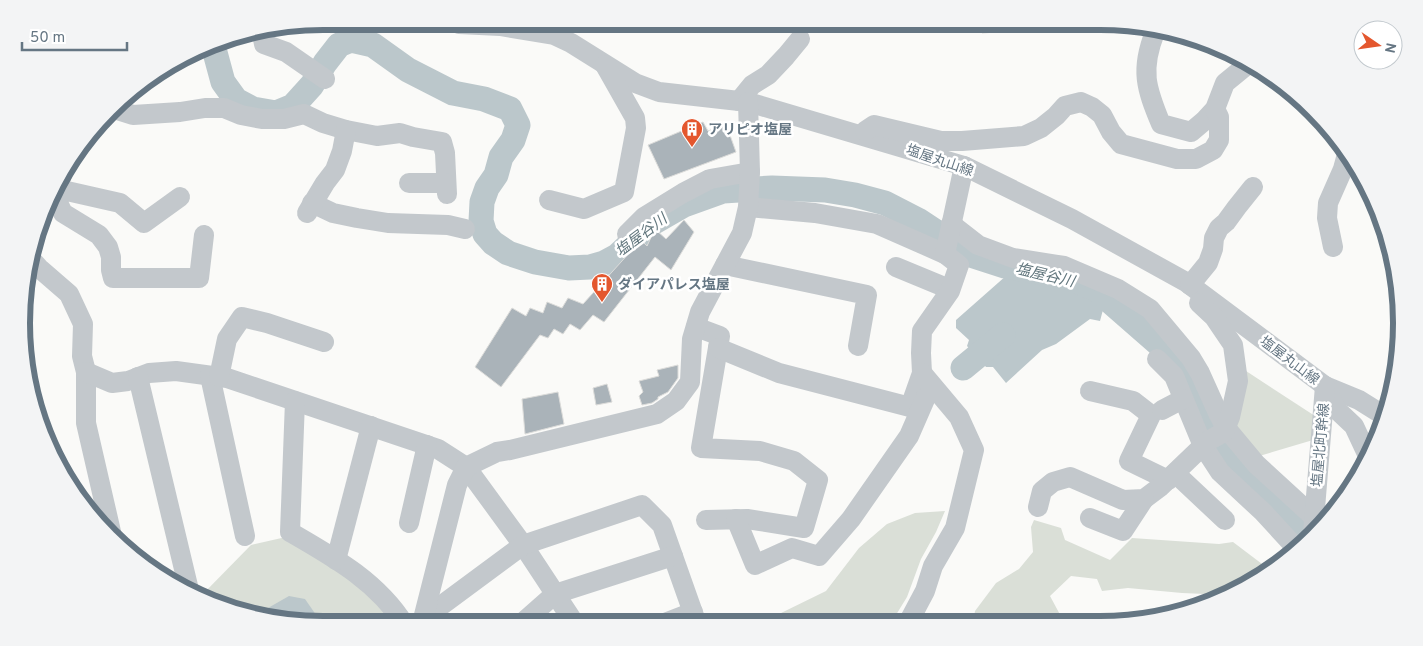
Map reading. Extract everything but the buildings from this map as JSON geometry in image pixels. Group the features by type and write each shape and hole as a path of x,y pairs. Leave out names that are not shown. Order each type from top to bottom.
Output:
{"street":[{"name":"塩屋丸山線","path":"524,30 554,35 571,43 636,83 658,92 744,102 964,166 1072,219 1188,284 1325,386 1360,400 1379,412"},
{"path":"1154,36 1147,58 1146,81 1161,124 1191,132 1215,109 1225,83 1244,67"},
{"path":"264,38 303,62 318,74"},
{"path":"424,616 456,485 466,468 497,452 657,414 676,400 690,382 692,339 700,312 742,232 748,207 750,172 744,102 752,85 768,75 800,39"},
{"path":"549,200 584,209 624,192 636,128 634,118 604,63"},
{"path":"859,134 874,125 941,141 1024,136 1041,128 1065,106 1081,102 1092,107 1102,115 1111,132 1121,144 1177,159 1196,160 1212,150 1218,140 1219,117 1215,109"},
{"path":"121,111 133,115 224,108 241,115 262,119 284,119 304,114 323,123 346,130 377,136 400,133 442,142 445,153 446,189 409,183"},
{"path":"346,130 342,151 335,170 310,208 388,223 448,225 465,228"},
{"path":"1333,247 1327,218 1328,203 1345,162"},
{"path":"912,616 925,591 933,566 955,528 974,450 959,417 927,378 921,353 922,331 950,292 951,224 964,166"},
{"path":"627,234 644,217 710,179 750,172"},
{"path":"1090,518 1123,531 1144,499 1215,437 1230,417 1238,381 1233,345 1214,317 1188,292 1188,284 1208,262 1213,249 1214,238 1219,228 1254,188"},
{"path":"62,189 120,204 139,228 180,197"},
{"path":"58,196 62,213 99,235 108,247 113,278 170,270 198,278 204,235"},
{"path":"748,207 814,213 877,224 950,254"},
{"path":"951,224 978,245 1013,258 1064,266 1118,289 1150,309 1191,358 1218,413 1215,437 1220,472 1264,512 1292,544"},
{"path":"896,267 937,293 945,274 950,254"},
{"path":"725,265 875,294 858,346"},
{"path":"36,269 69,294 83,324 82,356 86,372 86,423 109,522"},
{"path":"245,536 214,376 227,339 242,317 267,323 324,342"},
{"path":"696,326 720,336 701,448 760,451 794,461 818,480 804,528 747,519 706,520"},
{"path":"718,348 779,373 910,407 927,378"},
{"path":"1157,359 1174,376 1183,399 1215,437 1256,464 1312,524"},
{"path":"86,372 112,383 128,381 149,374 176,371 227,378 438,449 466,468 523,545 570,616"},
{"path":"138,378 187,583"},
{"path":"736,519 755,565 792,548 819,556 850,519 909,436 927,378"},
{"path":"1325,386 1336,409 1354,426 1365,449"},
{"name":"塩屋北町幹線","path":"1315,521 1325,386"},
{"path":"1090,391 1132,401 1151,415 1129,461 1172,476 1225,520"},
{"path":"1162,410 1183,399"},
{"path":"295,401 290,532 361,576 398,616"},
{"path":"336,560 371,426"},
{"path":"409,523 427,445"},
{"path":"1038,507 1042,491 1053,482 1070,477 1123,500 1144,499"},
{"path":"431,616 523,545 642,504 662,525 694,616"},
{"path":"531,616 555,594 673,556"}],"shaded area":[{"path":"1007,275 1073,288 1104,306 1100,321 1090,319 1056,344 1042,350 1006,383 993,367 986,367 967,346 969,340 956,328 956,320"},
{"path":"1243,369 1315,416 1313,440 1256,457 1233,429"},
{"path":"945,511 921,559 907,597 895,616 777,616 826,591 859,548 887,524 915,513"},
{"path":"1034,520 1061,528 1065,540 1110,560 1132,538 1219,544 1233,542 1264,566 1230,586 1211,594 1128,588 1102,591 1097,579 1071,576 1050,596 1061,616 974,616 975,611 996,583 1019,569 1033,552 1031,527"},
{"path":"286,537 338,566 390,616 323,616 285,613 247,606 205,592 251,545"},
{"path":"289,596 305,599 317,616 285,613 265,610"}],"waterway":[{"name":"塩屋谷川","path":"215,51 223,82 236,100 253,109 276,113 293,106 312,85 325,63 339,45 351,40 373,45 408,70 453,93 484,99 510,109 518,125 513,140 501,157 496,175 487,188 482,202 481,221 485,234 493,243 508,253 535,262 569,268 590,267 604,263 617,256 651,224 684,205 723,191 772,188 825,190 885,203 918,220 971,255 1005,266 1070,278 1097,290 1176,359 1201,402 1220,442 1306,531"},
{"path":"963,368 1003,335"}],"place":[{"name":"アリピオ塩屋","path":"692,148"},
{"name":"ダイアパレス塩屋","path":"602,303"}]}
